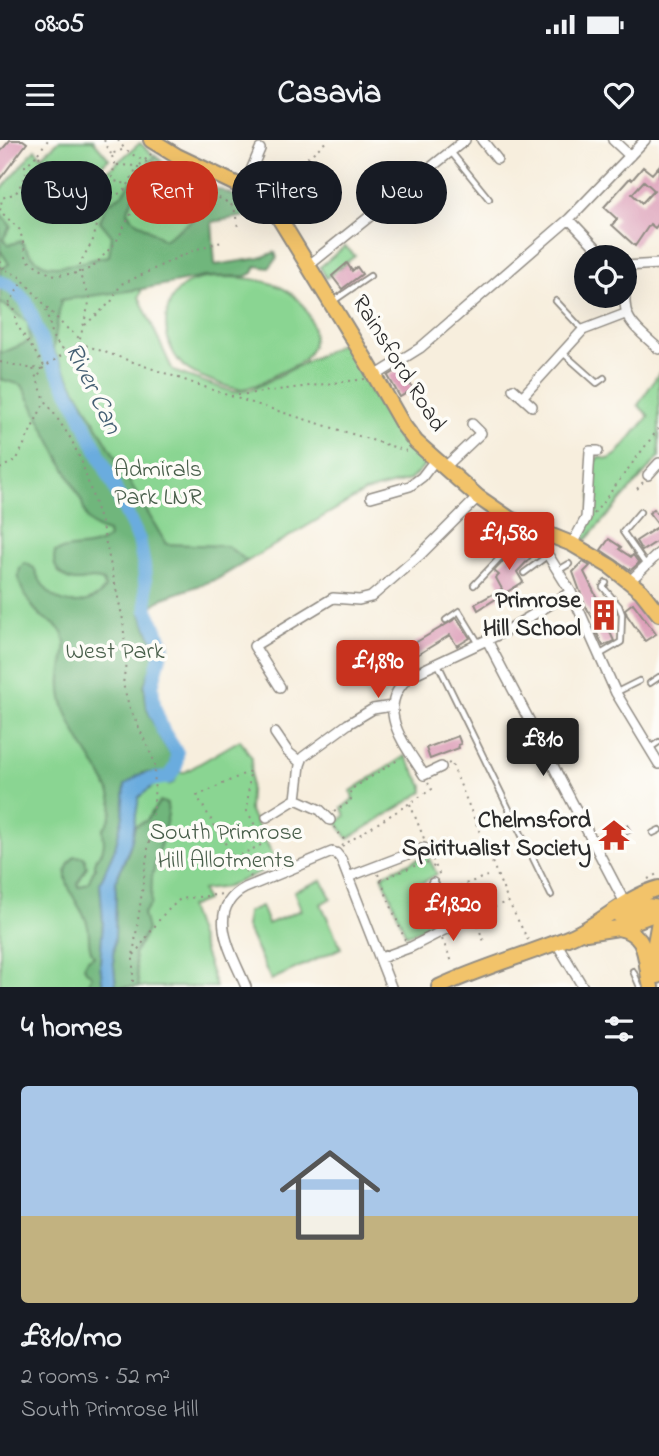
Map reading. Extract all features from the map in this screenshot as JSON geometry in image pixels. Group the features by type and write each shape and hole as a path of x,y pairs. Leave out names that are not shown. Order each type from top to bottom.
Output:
{"main road":[{"name":"Rainsford Road","path":"154,143 232,182"},
{"name":"Rainsford Road","path":"284,224 403,425 423,449 478,497 510,519 572,544 630,581 649,599 659,614"},
{"path":"595,924 625,903 659,888"},
{"path":"571,937 634,908 648,905 659,910"},
{"path":"439,987 556,942 618,928 659,910"},
{"path":"659,921 655,943 659,984"},
{"path":"618,928 629,930 640,939 651,987"}],"street":[{"path":"309,266 465,140"},
{"path":"482,140 497,159"},
{"path":"613,140 630,156"},
{"path":"375,376 420,348 569,219 645,140"},
{"path":"252,161 255,153"},
{"path":"569,219 594,245"},
{"path":"637,265 659,264"},
{"path":"624,308 625,314 637,329 659,349"},
{"path":"522,397 583,330 625,314"},
{"path":"513,389 532,406"},
{"path":"372,497 410,486 440,464 481,433 471,424"},
{"path":"572,544 587,510 590,451"},
{"path":"280,687 254,646 327,601 340,597 359,600 371,597 421,554 478,497"},
{"path":"536,530 571,592 616,693 659,764"},
{"path":"630,581 659,553"},
{"path":"441,767 424,775 396,727 392,706 402,683 410,676 483,641 571,592"},
{"path":"483,641 625,903"},
{"path":"296,799 300,762 348,724 378,707 392,706"},
{"path":"275,733 288,752 300,762"},
{"path":"296,799 320,810 328,818"},
{"path":"267,817 296,799"},
{"path":"348,877 426,847"},
{"path":"246,987 224,931 224,909 229,899 254,884 332,852 339,855 391,987"},
{"path":"381,958 444,930 449,919 433,883"},
{"path":"556,942 583,987"}],"lane":[{"path":"451,152 489,199"},
{"path":"331,303 370,276"},
{"path":"555,300 583,330"},
{"path":"562,352 597,383 604,378"},
{"path":"640,512 623,532 647,565"},
{"path":"474,585 536,530"},
{"path":"524,573 548,555"},
{"path":"558,570 569,565"},
{"path":"599,655 621,642 622,614 619,606 603,587 606,583"},
{"path":"446,620 459,611 483,641"},
{"path":"438,663 551,895"},
{"path":"650,683 659,677"},
{"path":"616,693 639,681"},
{"path":"649,748 659,742"},
{"path":"653,833 659,830"},
{"path":"633,971 640,987"}],"path":[{"path":"30,161 48,140"},
{"path":"104,140 114,163 112,178 126,184"},
{"path":"118,140 123,149 143,161 154,143"},
{"path":"304,161 328,140"},
{"path":"111,154 123,149"},
{"path":"38,154 42,161"},
{"path":"114,163 117,166 126,166"},
{"path":"21,184 16,192 2,198 1,211 20,230 27,260 50,274 79,274 93,267 116,242 126,222"},
{"path":"218,196 234,207 238,228"},
{"path":"37,376 42,373 44,367 79,344 90,299 79,274 80,263 93,240 97,224"},
{"path":"83,327 111,302 121,284 208,244 223,242"},
{"path":"0,261 4,269"},
{"path":"0,268 23,281 69,331 80,338"},
{"path":"0,268 8,271"},
{"path":"8,305 23,281"},
{"path":"0,306 8,305 13,309 18,325 44,367"},
{"path":"46,307 54,340 66,352"},
{"path":"79,344 230,396 416,454 423,449"},
{"path":"0,362 33,369 37,366 44,367"},
{"path":"33,369 45,400 71,439 82,463 102,526 123,620 126,663 123,684 129,706 152,754 155,770 153,818 133,956 133,987"},
{"path":"230,396 358,381 375,376"},
{"path":"0,469 17,459 45,400"},
{"path":"583,524 600,509 659,428"},
{"path":"346,843 328,818 351,801 350,790 410,752"},
{"path":"441,767 451,762 528,942 535,939 538,949"},
{"path":"234,858 265,843 247,811 250,771 197,796 234,858 251,876 254,884"},
{"path":"332,852 432,789 424,775"},
{"path":"410,803 440,876 432,879 433,883"},
{"path":"426,847 439,859 484,840"},
{"path":"381,880 424,862 437,869"},
{"path":"375,867 408,948"},
{"path":"438,894 487,876"},
{"path":"133,956 162,916 180,899 225,893 229,899"},
{"path":"453,964 444,930 509,901"},
{"path":"474,917 485,944"}],"green space":[{"path":"60,140 93,140 109,159 48,161 43,155"},
{"name":"Admirals Park LNR","path":"140,143 160,161 126,161 126,224 199,224 142,288 139,297 173,371 233,392 251,390 343,343 394,432 423,461 424,466 410,480 365,492 217,579 163,598 141,614 152,637 154,649 153,662 144,684 145,698 154,723 171,755 169,785 179,772 185,772 240,740 252,758 249,810 278,864 227,887 202,890 206,900 189,907 216,987 0,987 0,191 21,166 21,224 112,224 112,167"},
{"name":"Admirals Park LNR","path":"35,149 45,161 25,161"},
{"path":"218,189 232,195 232,218 218,221"},
{"name":"West Park","path":"126,190 126,224 141,224 164,240 187,224 212,224 215,265 260,258 275,252 277,258 269,268 256,266 253,273 247,276 204,277 61,300 53,350 166,544 227,546 247,561 217,579 163,598 141,614 155,647 154,660 144,685 147,709 171,755 170,766 166,772 143,773 125,785 123,816 115,848 100,883 103,921 100,964 103,987 86,987 92,975 84,966 88,959 94,956 90,948 87,923 70,890 66,873 68,864 75,856 84,857 87,867 78,883 79,887 88,883 95,868 95,859 102,852 103,829 112,811 112,802 106,783 77,736 64,705 61,682 65,647 63,635 30,603 19,581 19,574 25,563 34,568 42,584 61,601 87,601 103,591 103,581 76,581 66,578 55,566 55,552 95,545 109,538 108,532 96,528 87,518 82,502 22,385 0,379 0,354 30,341 28,323 0,304 0,270 9,264 0,250 0,213 11,226 3,239 8,245 21,241 38,261 46,265 61,266 109,256 112,236 102,224 112,224 112,201"},
{"name":"Admirals Park LNR","path":"218,191 226,194 218,203"},
{"path":"345,246 355,256 326,278 320,267"},
{"path":"217,277 270,283 293,295 302,304 313,328 310,353 296,364 258,384 240,389 227,387 192,373 178,360 172,349 166,326 167,313 170,302 186,284"},
{"path":"659,373 659,457 585,541 582,535 590,517 594,463 598,457 609,459 617,454 649,416 638,405"},
{"path":"405,756 423,786 423,792 348,839 337,822 345,816 342,808 353,799 351,791"},
{"path":"160,801 167,804 168,815 152,877 151,904 143,914 147,930 134,954 139,987 116,987 113,956 116,881 129,850 135,826 146,821"},
{"path":"427,855 437,874 419,885 435,923 406,935 382,875"},
{"path":"322,880 331,898 321,904 341,948 271,980 246,927 247,912 261,906 268,924 301,910 294,891"}],"water":[{"path":"153,773 153,786 139,797 132,840 116,881 113,956 116,987 103,987 100,964 103,921 100,883 115,848 123,816 125,785 139,775"}],"building":[{"path":"10,140 23,140 27,143 0,179 0,152"},
{"path":"659,166 659,223 655,228 650,224 634,245 612,225 617,219 604,207 643,167 652,174","holes":["644,181 654,190 642,203 632,194"]},
{"path":"347,263 352,271 357,267 362,274 342,289 332,276"},
{"path":"401,368 413,389 400,397 388,376"},
{"path":"654,509 659,516 659,526 649,513"},
{"path":"659,526 659,540 642,551 636,541"},
{"path":"609,539 631,557 633,555 639,563 631,570 601,550"},
{"path":"522,541 535,553 517,572 523,582 478,610 475,604 502,589 496,578 499,575 494,571"},
{"path":"583,562 590,566 584,572 604,612 612,607 616,613 604,619 614,641 603,646 595,629 598,627 585,605 573,572"},
{"path":"633,603 656,634 645,641 625,609"},
{"path":"457,618 470,638 457,646 450,635 375,685 369,675 405,653 403,650"},
{"path":"458,736 461,744 458,745 459,748 430,759 426,748"},
{"name":"Chelmsford Spiritualist Society","path":"627,825 631,832 609,845 606,843 602,835 607,832 609,835"}],"waterway":[{"name":"River Can","path":"0,282 11,286 27,303 45,350 75,403 139,540 147,610 163,645 152,686 154,706 163,731 177,753 176,766 169,777 149,780 137,786"}],"place":[{"name":"Primrose Hill School","path":"604,615"},
{"name":"Chelmsford Spiritualist Society","path":"614,835"}],"park label":[{"name":"South Primrose Hill Allotments","path":"226,847"}]}
